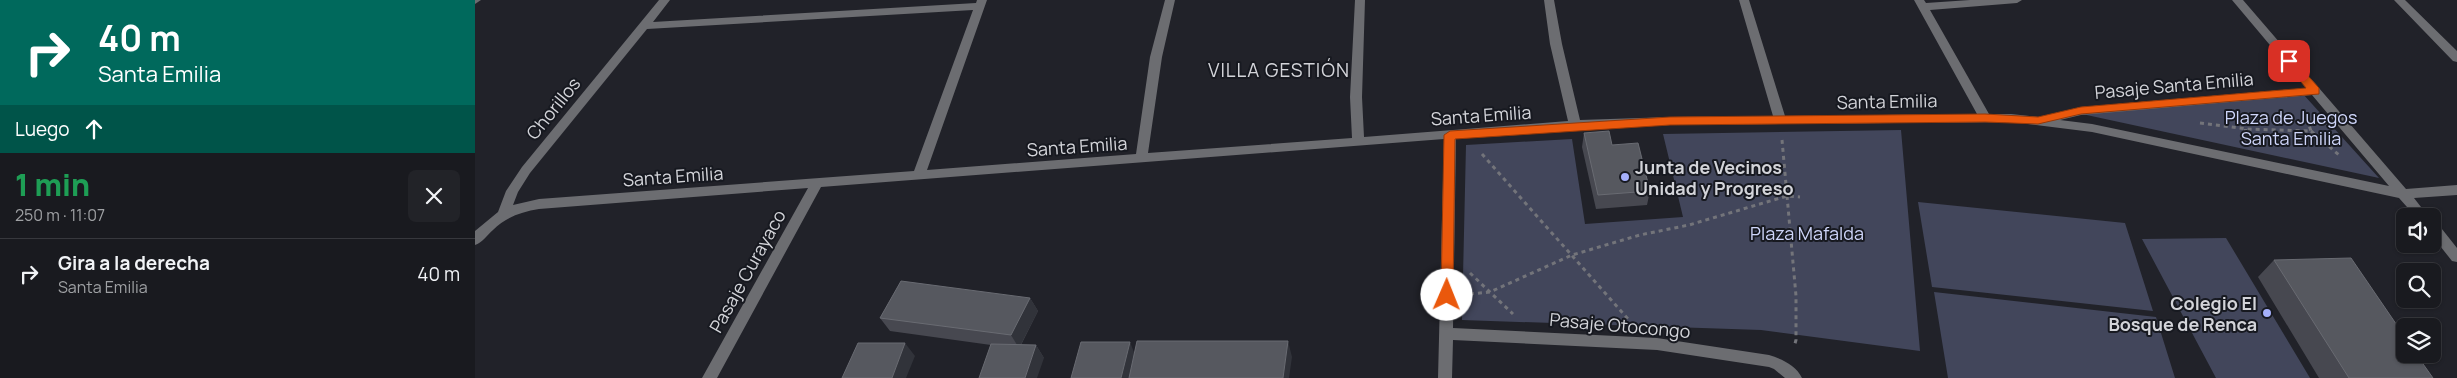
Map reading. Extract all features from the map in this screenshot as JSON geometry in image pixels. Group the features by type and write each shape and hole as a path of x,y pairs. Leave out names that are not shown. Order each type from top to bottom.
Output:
{"street":[{"name":"Chorillos","path":"504,213 512,191 526,170 665,0"},
{"path":"1141,159 1156,57 1170,0"},
{"path":"1358,142 1357,87 1360,0"},
{"path":"1549,0 1556,44 1575,126"},
{"path":"1744,0 1780,120"},
{"path":"1985,118 1921,3 2017,0"},
{"path":"2237,0 2416,208"},
{"path":"2399,0 2457,58"},
{"path":"644,26 981,3 919,175"},
{"name":"Pasaje Santa Emilia","path":"2038,120 2081,111 2315,91"},
{"name":"Santa Emilia","path":"504,213 515,208 539,204 1450,135 1670,121 1985,118 2038,120 2092,128 2404,194 2457,190"},
{"path":"1445,378 1450,135"},
{"name":"Pasaje Curayaco","path":"709,378 817,183"},
{"path":"475,240 486,227 504,213"},
{"path":"2441,238 2457,257"},
{"name":"Pasaje Otocongo","path":"1447,334 1657,344 1769,361 1779,364 1791,374"}],"path":[{"path":"2242,159 2247,129 2244,97"},
{"path":"1780,120 1796,296 1796,340 1791,374"},
{"path":"1449,149 1484,155 1630,321 1657,344"},
{"path":"1447,295 1490,292 1572,255 1640,235 1689,225 1787,196 1800,197"},
{"path":"1448,251 1536,337"}],"green space":[{"name":"Plaza de Juegos Santa Emilia","path":"2303,94 2379,178 2082,114"},
{"name":"Plaza Mafalda","path":"1901,130 1920,351 1761,330 1462,320 1466,145 1572,139 1585,224 1683,217 1663,134"},
{"path":"1918,202 2125,223 2153,311 1932,287"},
{"path":"2226,238 2310,378 2216,378 2142,239"},
{"path":"1934,292 2156,317 2175,378 1948,378"}],"building":[{"path":"1609,131 1612,145 1638,143 1650,191 1598,195 1584,133"},
{"path":"2351,258 2396,324 2396,363 2422,363 2433,378 2349,378 2274,260"},
{"path":"901,281 1030,298 1011,335 880,318"},
{"path":"1137,341 1288,341 1283,378 1129,378"},
{"path":"1081,342 1130,342 1121,378 1071,378"},
{"path":"858,343 905,343 892,378 842,378"},
{"path":"991,344 1036,345 1025,378 979,378"}],"place":[{"name":"Junta de Vecinos Unidad y Progreso","path":"1625,177"},
{"name":"Colegio El Bosque de Renca","path":"2267,313"}],"district":[{"name":"VILLA GESTIÓN","path":"1279,70"}],"route":[{"path":"1447,295 1450,135 1670,121 1985,118 2038,120 2081,111 2315,91 2289,61"}]}
